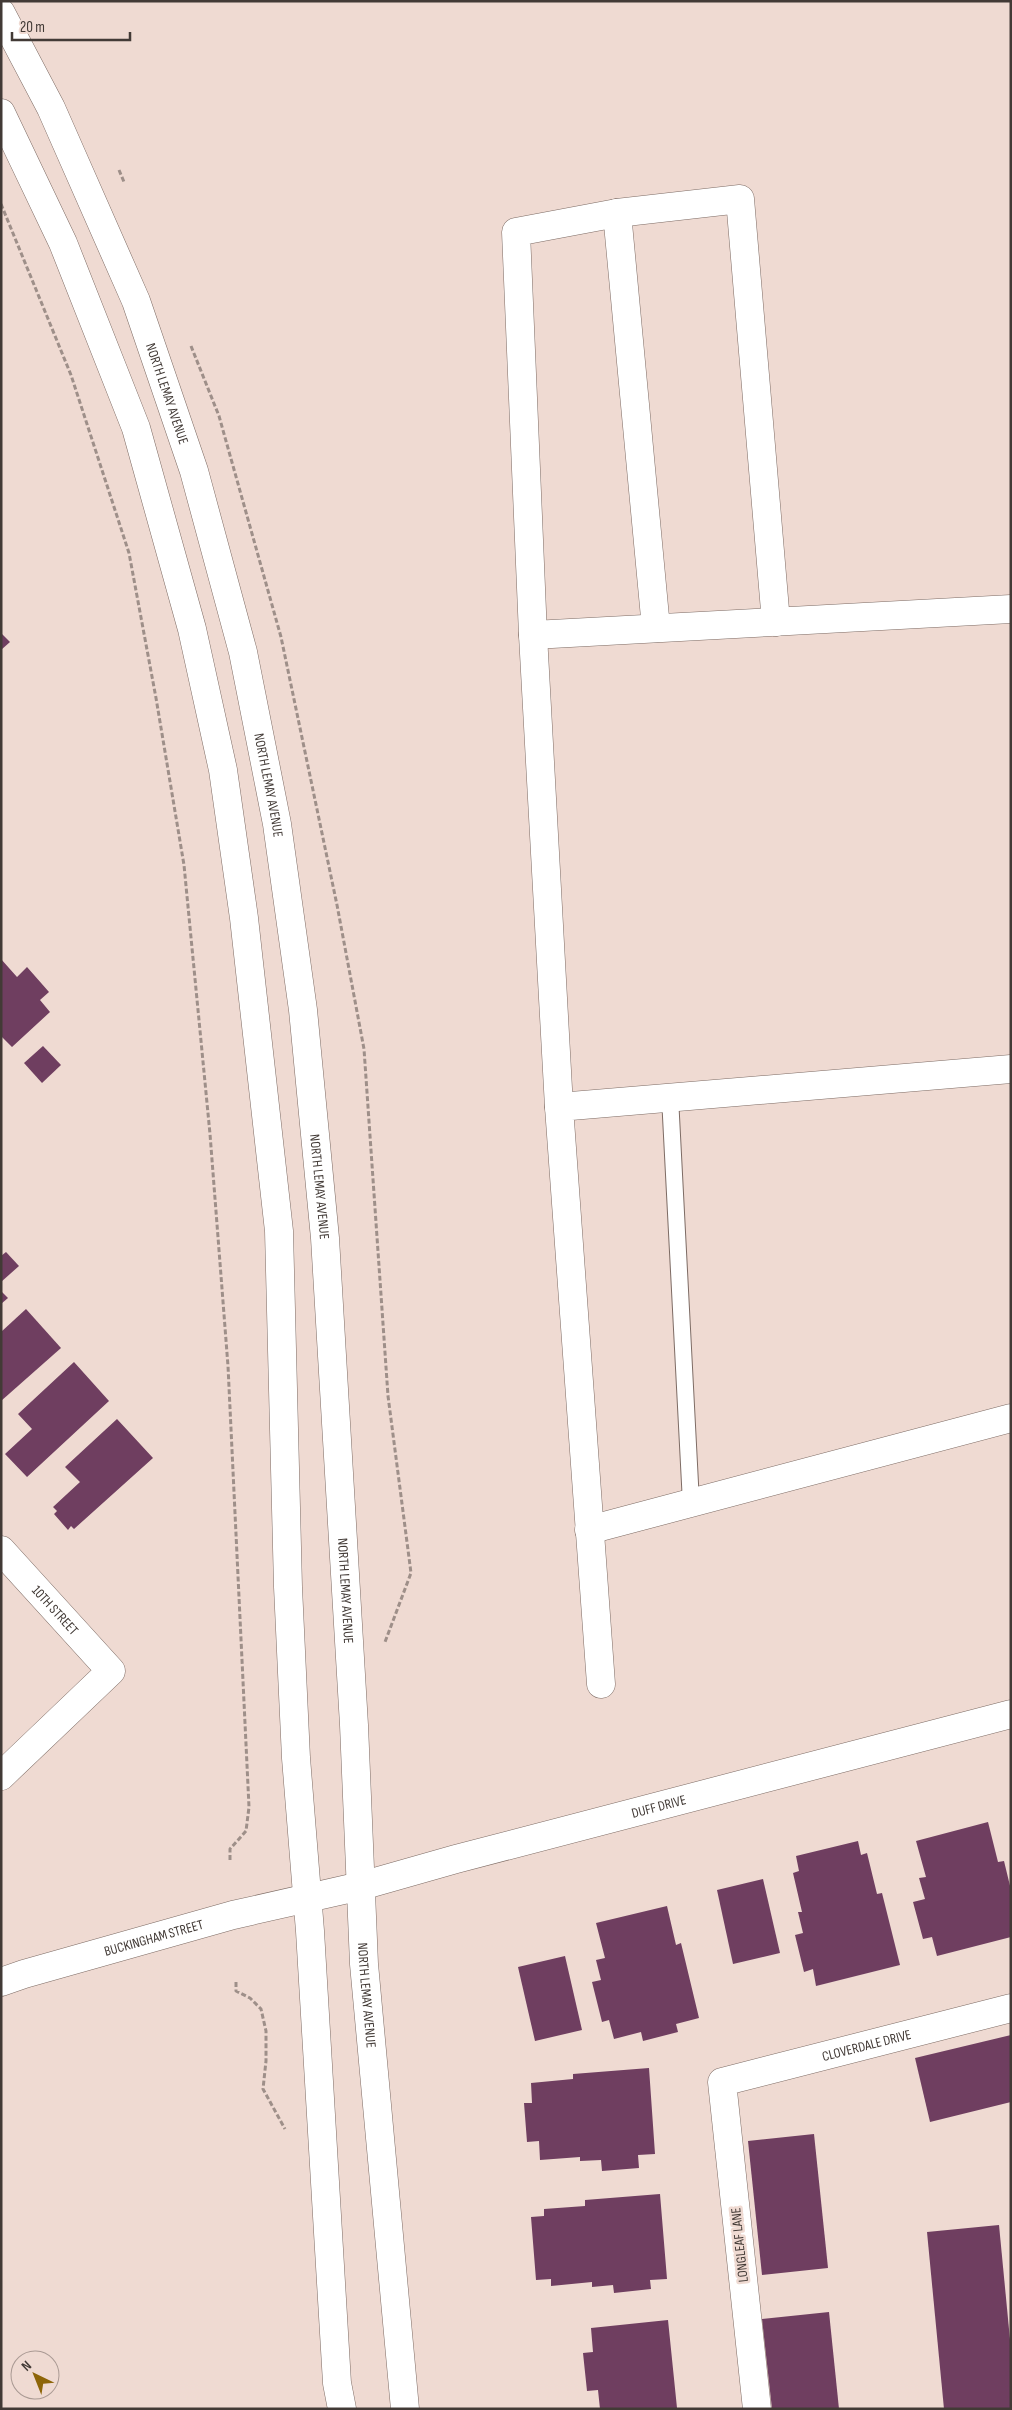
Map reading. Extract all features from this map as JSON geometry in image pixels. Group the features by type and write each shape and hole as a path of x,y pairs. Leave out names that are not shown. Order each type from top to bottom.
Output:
{"street":[{"name":"NORTH LEMAY AVENUE","path":"1,13 51,108 136,302 194,471 243,652 277,824 303,1010 325,1238 353,1715 364,1964 405,2409"},
{"path":"1,113 63,243 136,428 192,629 223,770 244,918 279,1231 288,1587 296,1758 308,1900 337,2383 342,2409"},
{"path":"600,1684 559,1107 533,635 516,232 617,213 740,199 776,622"},
{"path":"617,213 656,628"},
{"path":"533,635 1011,609"},
{"path":"559,1107 1011,1069"},
{"path":"589,1530 1011,1418"},
{"name":"10TH STREET","path":"1,1550 111,1671 1,1776"},
{"name":"DUFF DRIVE","path":"308,1900 456,1859 1011,1714"},
{"name":"BUCKINGHAM STREET","path":"1,1982 233,1915 308,1900"},
{"name":"CLOVERDALE DRIVE","path":"722,2082 1011,2008"},
{"name":"LONGLEAF LANE","path":"722,2082 757,2409"}],"lane":[{"path":"670,1097 691,1503"}],"path":[{"path":"1,204 70,375 128,553 156,698 184,865 211,1144 228,1366 249,1807 246,1831 230,1849 230,1860"},
{"path":"236,1982 236,1991 250,1998 262,2009 266,2031 266,2061 263,2088"}],"building":[{"path":"1,633 10,642 1,650"},
{"path":"1,959 17,977 27,967 49,992 40,1000 50,1012 12,1047 1,1036"},
{"path":"43,1046 61,1065 42,1083 24,1063"},
{"path":"6,1252 19,1266 1,1282 1,1256"},
{"path":"1,1291 8,1298 1,1304"},
{"path":"26,1309 61,1348 1,1401 1,1332"},
{"path":"74,1362 109,1401 27,1477 5,1454 32,1429 18,1414"},
{"path":"117,1419 153,1458 74,1529 71,1526 68,1530 54,1514 57,1511 53,1507 80,1482 65,1467"},
{"path":"988,1822 998,1862 1004,1861 1011,1890 1011,1937 937,1956 932,1937 923,1939 913,1902 925,1899 919,1878 926,1877 916,1841"},
{"path":"858,1841 861,1855 867,1853 877,1894 882,1893 900,1965 816,1986 813,1969 804,1972 795,1935 803,1933 798,1912 802,1912 793,1873 799,1871 796,1856"},
{"path":"763,1879 780,1953 733,1964 717,1890"},
{"path":"667,1906 676,1945 681,1943 699,2018 676,2024 678,2032 643,2041 641,2032 614,2039 609,2020 602,2022 592,1982 601,1980 596,1960 605,1958 596,1923"},
{"path":"565,1956 582,2030 535,2041 518,1967"},
{"path":"1011,2035 1011,2102 930,2122 915,2058"},
{"path":"649,2068 655,2154 638,2155 639,2168 602,2171 601,2160 580,2161 580,2157 540,2160 539,2141 527,2142 524,2103 532,2103 531,2083 573,2079 573,2074"},
{"path":"814,2134 828,2268 762,2275 748,2141"},
{"path":"660,2194 667,2279 650,2280 651,2289 614,2293 613,2285 592,2287 592,2282 551,2286 551,2279 536,2280 531,2217 544,2216 544,2209 585,2206 585,2200"},
{"path":"999,2225 1011,2350 1011,2409 944,2409 927,2232"},
{"path":"829,2312 839,2409 772,2409 762,2319"},
{"path":"668,2320 677,2408 600,2409 598,2390 587,2391 583,2353 593,2352 591,2328"}]}
